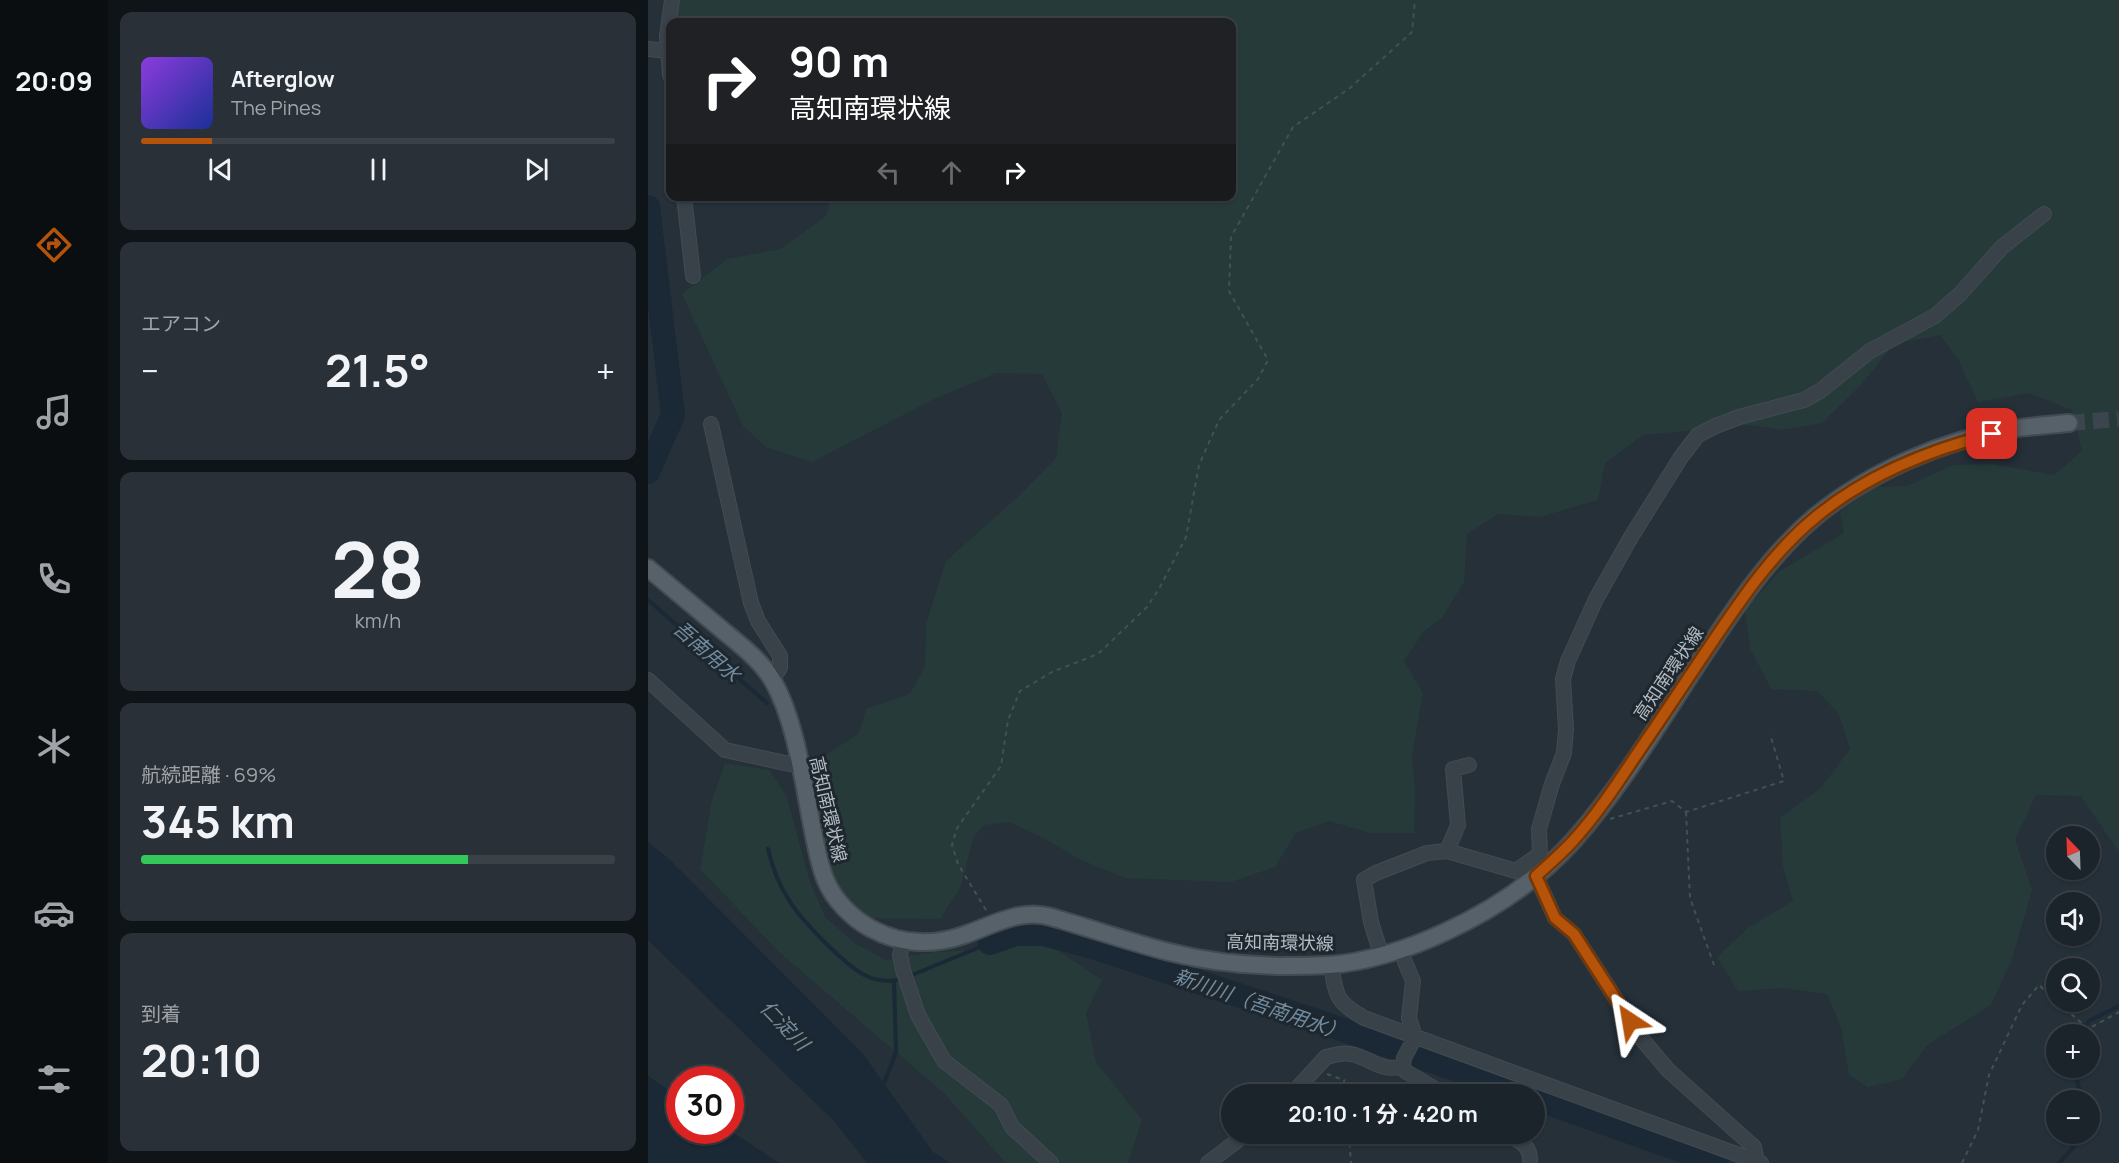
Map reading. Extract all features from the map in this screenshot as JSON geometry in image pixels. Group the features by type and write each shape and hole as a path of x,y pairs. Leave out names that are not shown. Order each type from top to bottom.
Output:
{"main road":[{"name":"高知南環状線","path":"648,568 751,654 772,679 789,718 818,853 827,883 845,910 870,928 903,941 929,943 959,937 1009,916 1044,915 1170,952 1213,960 1265,966 1331,965 1421,943 1468,922 1503,900 1532,870 1573,841 1612,793 1728,618 1772,559 1816,516 1860,486 1907,461 1958,442 2009,429 2068,423"}],"street":[{"path":"670,18 672,0"},
{"path":"648,50 666,51"},
{"path":"685,201 693,276"},
{"path":"1532,870 1540,854 1539,829 1564,753 1566,729 1563,679 1568,661 1602,589 1631,537 1687,449 1698,435 1716,426 1739,417 1804,400 1870,351 1935,316 1960,294 2002,247 2044,214"},
{"path":"711,424 751,603 758,621 780,656 780,668 772,679"},
{"path":"648,680 725,750 799,766"},
{"path":"1447,851 1458,825 1453,769 1468,765"},
{"path":"1381,954 1371,922 1364,880 1376,873 1427,853 1447,851 1516,871 1532,870"},
{"path":"1532,870 1555,918 1574,934 1641,1038 1668,1070 1754,1147 1759,1162"},
{"path":"903,941 900,955 910,993 918,1015 944,1061 1001,1106 1012,1127 1051,1163"},
{"path":"1301,1084 1326,1057 1351,1054 1384,1068 1393,1069 1403,1062 1412,1041 1409,1018 1413,981 1405,962"},
{"path":"1331,965 1335,989 1345,1007 1412,1041 1759,1162"},
{"path":"1403,1062 1405,1071 1426,1084"},
{"path":"1208,1163 1233,1144"},
{"path":"1525,1144 1530,1154 1530,1163"}],"path":[{"path":"994,923 968,884 958,864 952,845 957,828 1001,765 1008,720 1020,691 1052,672 1098,654 1147,607 1159,589 1186,537 1199,465 1220,420 1258,379 1268,360 1229,291 1231,237 1293,127 1350,87 1412,32 1415,0"},
{"path":"1686,812 1784,781 1770,734"},
{"path":"1604,826 1611,819 1672,801 1686,812 1690,898 1714,965"},
{"path":"1962,1163 1978,1130 1989,1076 2022,1005 2039,985 2046,992"},
{"path":"2068,1012 2088,1029 2119,1012"},
{"path":"1313,1070 1344,1080 1345,1084"},
{"path":"1350,1144 1351,1163"}],"shaded area":[{"path":"664,0 2119,0 2119,852 2081,796 2036,795 2015,840 2032,890 2012,959 1991,1005 1927,1045 1902,1079 1868,1087 1849,1075 1841,1027 1827,994 1782,988 1738,991 1717,957 1748,928 1793,901 1783,866 1780,818 1821,788 1850,749 1839,714 1817,691 1771,689 1750,648 1745,610 1780,571 1844,533 1840,512 1873,487 1907,486 1953,465 1993,464 2054,475 2082,451 2072,410 2029,393 1978,402 1958,359 1940,335 1894,344 1862,384 1822,423 1782,430 1751,425 1643,435 1605,463 1598,500 1540,517 1498,514 1467,534 1464,582 1442,618 1424,631 1404,661 1423,693 1412,755 1415,789 1414,833 1370,833 1329,821 1296,833 1275,867 1231,882 1125,878 1079,859 1010,822 984,825 973,838 961,886 940,919 865,918 842,892 821,845 814,792 808,767 859,733 866,709 910,694 925,666 926,624 946,561 1021,494 1056,458 1062,413 1042,374 996,373 930,401 812,462 766,447 743,426 682,294 727,259 781,249 826,216 830,201 1236,201 1236,18 668,18 665,14"},
{"path":"725,763 769,770 787,797 809,879 825,917 856,944 886,960 934,952 982,950 1013,943 1051,946 1102,980 1086,1013 1096,1062 1142,1120 1128,1163 1006,1163 944,1093 779,952 700,869 712,800"}],"water":[{"name":"仁淀川","path":"648,842 668,858 863,1054 933,1152 950,1163 867,1163 834,1121 648,940"},
{"path":"648,1076 666,1088 666,1144 744,1144 744,1140 779,1163 648,1163"}],"waterway":[{"path":"648,207 673,415 648,472"},
{"name":"吾南用水","path":"648,600 767,703"},
{"path":"768,849 785,894 803,919 826,943 850,965 869,977 885,981 901,979"},
{"name":"新川川（吾南用水）","path":"990,943 1016,934 1043,934 1096,948 1347,1031 1496,1084"},
{"path":"912,975 990,943"},
{"path":"883,1086 896,1052 894,981"},
{"path":"2087,1024 2119,1006"},
{"path":"2076,1078 2079,1090"},
{"name":"新川川（吾南用水）","path":"1545,1102 1717,1163"},
{"path":"2059,1163 2076,1144"}],"tunnel":[{"path":"2069,423 2119,419"}],"route":[{"path":"1630,1021 1574,934 1555,918 1536,876 1573,841 1612,793 1728,618 1772,559 1816,516 1860,486 1907,461 1958,442 1992,434"}]}
